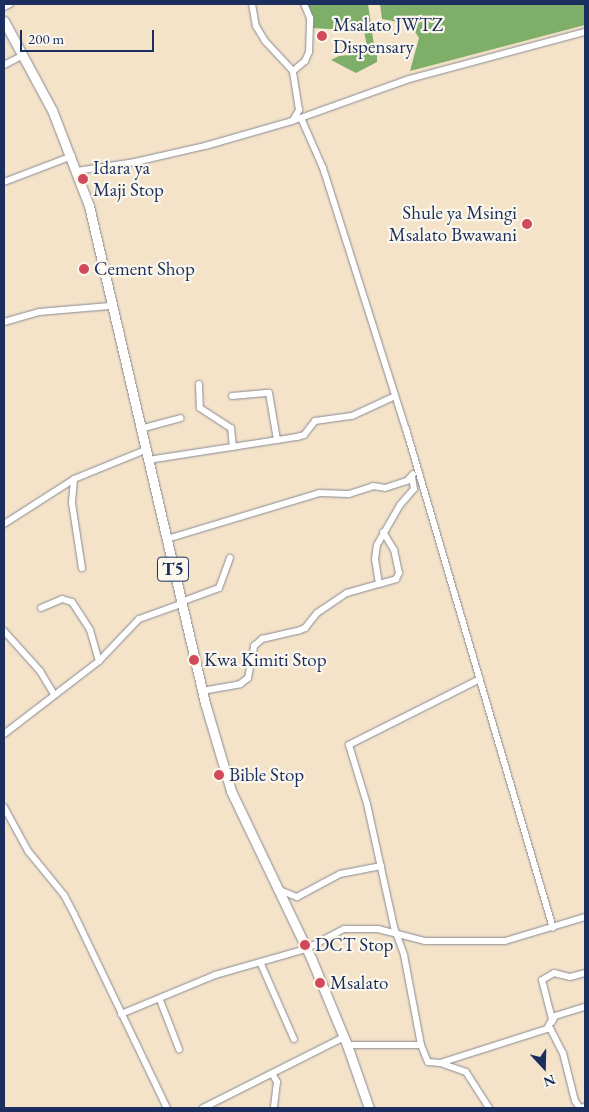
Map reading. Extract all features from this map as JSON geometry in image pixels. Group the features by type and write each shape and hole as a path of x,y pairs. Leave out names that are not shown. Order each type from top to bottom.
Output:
{"highway":[{"name":"T5","path":"4,21 52,110 72,156 89,206 110,306 202,691 231,791 306,949 346,1041 369,1108"}],"street":[{"path":"4,7 10,4"},
{"path":"252,4 256,26 265,41 293,71 299,110 292,121"},
{"path":"293,71 305,61 309,52 310,18 304,4"},
{"path":"77,171 169,155 292,121 408,79 585,32"},
{"path":"4,65 22,56"},
{"path":"301,118 323,168 416,463 553,928"},
{"path":"4,182 72,156"},
{"path":"4,322 39,312 110,306"},
{"path":"199,384 200,408 231,428 233,447"},
{"path":"232,396 269,393 277,440"},
{"path":"148,460 304,435 316,421 352,416 395,396"},
{"path":"140,429 181,418"},
{"path":"4,524 74,479 145,450"},
{"path":"379,584 376,553 383,532 414,489 412,476 416,463"},
{"path":"167,539 306,496 328,492 351,494 373,486 384,488 412,476"},
{"path":"74,479 72,503 82,568"},
{"path":"202,691 240,684 248,678 252,652 258,642 305,628 317,613 342,595 396,578 399,573 394,550 383,532"},
{"path":"4,734 53,693 99,661 139,620 219,588 224,581 230,558"},
{"path":"41,608 62,599 72,602 90,630 99,661"},
{"path":"4,631 40,671 53,693"},
{"path":"480,679 349,745 381,866 396,935 404,955 421,1044 428,1062 440,1063 466,1072 489,1108"},
{"path":"4,807 28,851 64,895 166,1108"},
{"path":"276,888 297,896 340,874 381,866"},
{"path":"121,1014 160,1000 208,978 261,964 306,949 335,932 356,927 425,941 505,941 585,917"},
{"path":"261,964 294,1039"},
{"path":"585,973 570,977 554,973 542,980 552,1019 550,1030 575,1101 580,1108 585,1107"},
{"path":"160,1000 179,1049"},
{"path":"552,1019 585,1007"},
{"path":"440,1063 550,1030"},
{"path":"204,1108 346,1041 421,1044"},
{"path":"274,1075 277,1082 274,1108"}],"green space":[{"path":"308,4 368,4 374,45 367,46 364,31 312,28"},
{"path":"380,4 585,4 585,25 410,71 419,38 410,24 382,19"},
{"path":"377,52 377,62 356,73 331,60 339,56"}],"place":[{"name":"Msalato JWTZ Dispensary","path":"322,36"},
{"name":"Idara ya Maji Stop","path":"83,179"},
{"name":"Shule ya Msingi Msalato Bwawani","path":"527,224"},
{"name":"Cement Shop","path":"84,269"},
{"name":"Kwa Kimiti Stop","path":"194,660"},
{"name":"Bible Stop","path":"219,775"},
{"name":"DCT Stop","path":"305,945"},
{"name":"Msalato","path":"320,983"}]}
